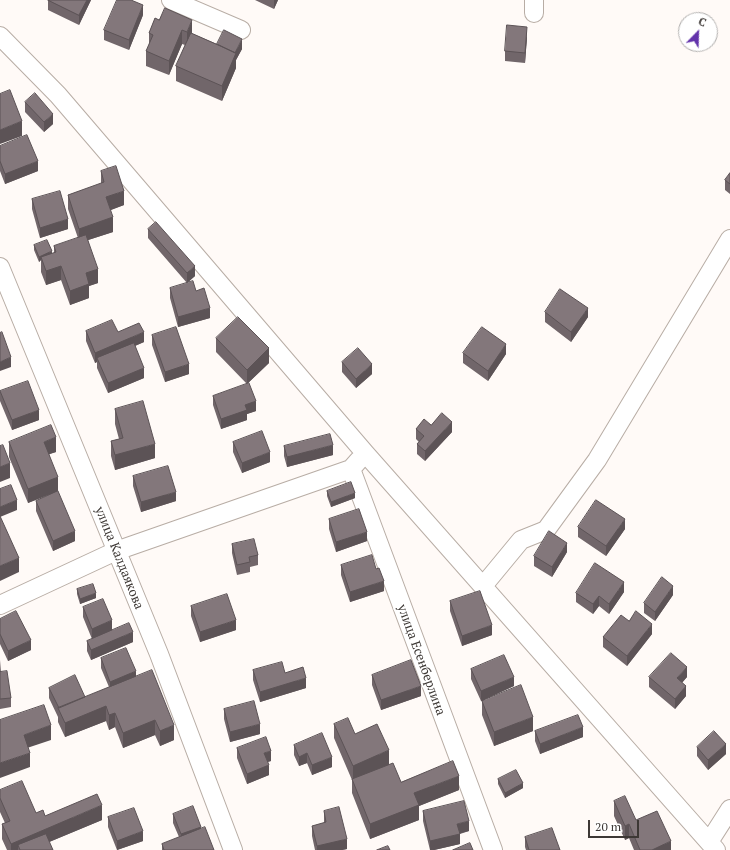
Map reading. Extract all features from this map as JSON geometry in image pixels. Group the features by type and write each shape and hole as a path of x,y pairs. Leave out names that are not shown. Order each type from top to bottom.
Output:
{"street":[{"path":"171,0 241,30"},
{"path":"0,36 58,95 365,453 712,846 730,809"},
{"path":"483,586 521,540 546,530 597,460 730,239"},
{"name":"улица Калдаякова","path":"0,268 159,654 233,850"},
{"path":"0,605 116,550 351,469 365,453"},
{"name":"улица Есенберлина","path":"351,469 493,850"}],"building":[{"path":"48,0 87,0 79,15"},
{"path":"117,0 131,0 143,5 129,40 104,30"},
{"path":"165,8 192,20 187,32 182,30 169,61 146,51 153,35 149,33 155,18 159,20"},
{"path":"507,25 527,27 525,53 505,51"},
{"path":"224,30 242,39 235,53 217,44"},
{"path":"191,33 236,53 222,86 176,66"},
{"path":"10,90 22,121 0,130 0,94"},
{"path":"35,93 53,114 44,122 25,102"},
{"path":"27,135 38,161 5,174 0,161 0,146"},
{"path":"116,166 124,191 106,197 113,217 79,229 68,195 104,182 101,171"},
{"path":"730,173 730,184 725,180"},
{"path":"60,191 68,219 40,228 32,199"},
{"path":"156,222 195,266 187,273 148,229"},
{"path":"86,235 98,269 86,273 89,284 70,291 61,266 46,271 41,257 56,252 54,246"},
{"path":"47,240 52,251 39,257 34,245"},
{"path":"193,281 196,291 204,288 210,308 178,317 170,288"},
{"path":"560,289 588,308 571,332 545,312"},
{"path":"238,317 269,348 247,370 216,338"},
{"path":"112,320 118,332 139,323 144,332 95,353 86,331"},
{"path":"176,327 189,364 165,372 152,335"},
{"path":"482,327 506,344 488,371 463,353"},
{"path":"2,332 11,357 0,362 0,333"},
{"path":"134,343 144,368 108,383 97,358"},
{"path":"358,348 372,364 356,379 342,362"},
{"path":"28,381 39,410 12,420 0,391"},
{"path":"249,383 256,401 245,405 247,410 221,419 213,396"},
{"path":"143,401 155,444 115,455 111,441 123,438 115,409"},
{"path":"442,413 452,422 425,451 417,444 424,436 416,429 424,419 431,425"},
{"path":"51,425 56,437 44,442 58,477 28,489 9,442"},
{"path":"262,431 270,452 242,463 233,442"},
{"path":"330,434 333,445 287,457 284,446"},
{"path":"3,445 10,463 0,467 0,446"},
{"path":"168,466 176,492 141,502 133,476"},
{"path":"351,482 355,493 331,502 327,491"},
{"path":"11,485 17,500 0,507 0,489"},
{"path":"58,491 75,531 53,541 36,501"},
{"path":"596,500 625,519 606,546 578,527"},
{"path":"359,509 367,532 336,542 329,519"},
{"path":"0,516 19,558 0,566"},
{"path":"549,531 567,543 552,567 534,556"},
{"path":"254,539 258,555 249,557 250,562 237,565 232,544"},
{"path":"372,555 376,569 379,568 384,581 350,592 341,565"},
{"path":"595,563 624,582 609,604 599,596 593,604 576,593"},
{"path":"662,577 673,586 655,612 644,603"},
{"path":"93,584 96,593 80,599 77,589"},
{"path":"480,591 492,625 462,636 450,601"},
{"path":"227,594 236,620 200,632 191,606"},
{"path":"103,599 112,620 92,629 83,607"},
{"path":"16,611 31,640 8,651 0,634 0,619"},
{"path":"636,611 652,624 627,656 603,637 621,615 629,621"},
{"path":"129,623 133,632 91,650 87,641"},
{"path":"126,648 136,671 110,682 101,658"},
{"path":"671,653 687,667 677,678 686,686 675,699 649,677"},
{"path":"504,655 514,677 481,691 471,669"},
{"path":"411,660 421,686 381,700 372,675"},
{"path":"282,662 285,673 303,667 306,678 260,692 253,670"},
{"path":"152,670 174,725 160,731 155,720 123,733 115,713 109,715 106,706 65,723 58,708"},
{"path":"7,671 11,698 0,699 0,672"},
{"path":"75,675 85,697 59,708 49,688"},
{"path":"521,685 533,717 494,732 482,701"},
{"path":"254,701 260,724 230,732 224,709"},
{"path":"44,705 51,725 24,735 30,753 0,763 0,720"},
{"path":"578,715 583,727 540,744 535,731"},
{"path":"348,718 355,734 377,724 389,750 353,766 334,724"},
{"path":"714,731 726,744 708,760 697,747"},
{"path":"322,733 332,757 312,765 307,753 299,757 294,745"},
{"path":"266,737 271,751 264,753 269,765 247,774 237,748"},
{"path":"453,761 459,776 414,793 419,805 370,824 352,779 393,763 401,782"},
{"path":"516,770 523,783 505,793 498,779"},
{"path":"22,781 36,813 43,810 45,816 97,794 102,805 11,844 2,824 10,821 0,798 0,790"},
{"path":"625,796 636,820 657,811 671,841 652,850 640,850 629,824 625,826 614,801"},
{"path":"464,801 469,821 457,824 460,834 430,841 423,811"},
{"path":"193,806 201,827 181,834 173,814"},
{"path":"339,807 347,839 317,846 312,826 326,822 324,811"},
{"path":"134,808 143,831 117,841 108,817"},
{"path":"205,827 214,850 164,850 162,844"},
{"path":"552,828 560,850 529,850 525,837"},
{"path":"46,834 53,850 20,850 18,845"},
{"path":"470,843 473,850 453,850"},
{"path":"388,846 390,850 377,850"}]}
